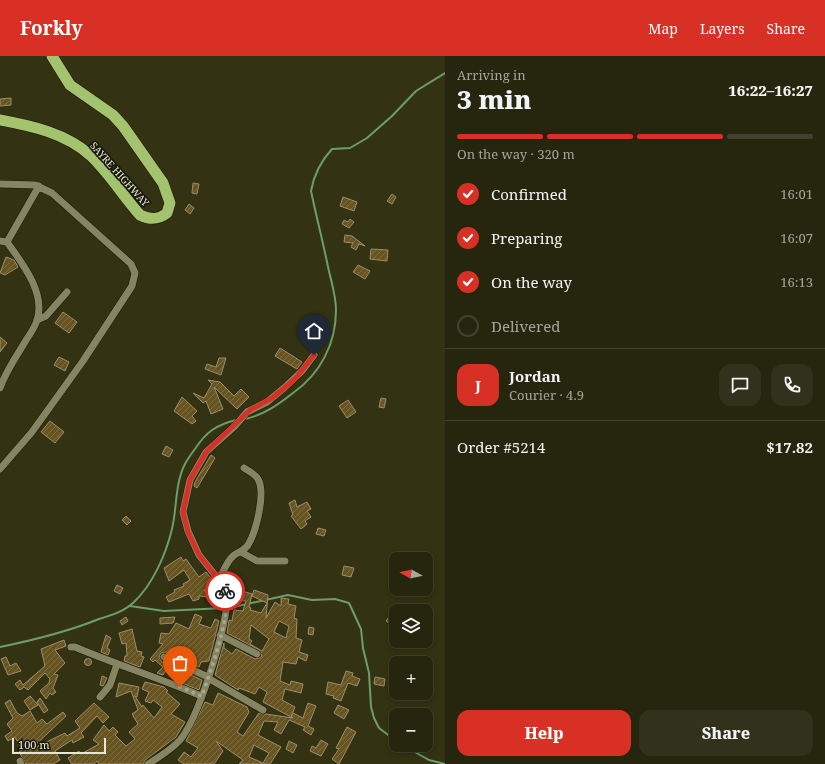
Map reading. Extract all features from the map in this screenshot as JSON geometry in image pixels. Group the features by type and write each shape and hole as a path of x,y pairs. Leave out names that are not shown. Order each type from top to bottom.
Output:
{"highway":[{"name":"SAYRE HIGHWAY","path":"0,120 47,131 65,138 91,156 140,215 145,218 158,219 167,213 170,203 163,183 123,126 113,115 79,93 70,85 52,56"}],"street":[{"path":"0,184 39,186 52,193 131,264 135,273 135,278 83,361 32,432 0,469"},
{"path":"0,388 11,365 38,320 38,302 32,281 4,242 39,186"},
{"path":"38,320 46,316 67,292"},
{"path":"148,764 179,741 186,730 202,696 208,678 220,635 227,599 223,585 199,555 188,532 183,512 190,480 206,452 250,410 272,398 290,384 305,368 314,355"},
{"path":"219,580 230,560 241,552 251,538 262,492 258,478 244,468"},
{"path":"241,552 257,561 285,561"},
{"path":"220,635 257,654"},
{"path":"72,647 170,682 202,696"},
{"path":"164,657 208,678 263,710"},
{"path":"100,697 110,685 117,664"}],"building":[{"path":"11,98 11,105 0,106 0,99"},
{"path":"193,183 199,184 197,194 192,193"},
{"path":"392,194 396,197 392,204 387,201"},
{"path":"343,197 357,202 354,211 340,206"},
{"path":"189,204 194,208 190,214 185,210"},
{"path":"350,219 354,222 349,228 342,224 344,220 348,222"},
{"path":"345,235 352,236 365,246 359,244 356,250 351,247 353,243 344,242"},
{"path":"371,249 388,250 387,261 370,259"},
{"path":"6,257 14,260 18,267 5,275 0,273"},
{"path":"358,265 370,271 365,279 353,272"},
{"path":"63,312 77,322 69,333 55,323"},
{"path":"0,337 7,343 0,352"},
{"path":"280,348 302,362 297,369 275,356"},
{"path":"59,357 69,362 65,371 54,365"},
{"path":"219,358 226,358 221,375 205,369 207,364 216,367"},
{"path":"208,380 220,382 234,396 241,389 249,397 237,409 214,387 223,409 211,414 206,401 203,403 193,393 204,398 212,384"},
{"path":"182,397 197,411 192,416 196,421 192,424 174,411"},
{"path":"381,398 386,399 384,408 379,407"},
{"path":"348,400 356,412 347,418 339,406"},
{"path":"50,421 64,432 55,443 41,432"},
{"path":"166,446 173,450 169,457 162,454"},
{"path":"211,455 215,458 197,488 194,486 195,482"},
{"path":"295,500 297,507 307,502 311,509 307,511 311,517 305,521 307,524 301,529 291,516 293,515 289,503"},
{"path":"126,516 131,521 127,525 122,520"},
{"path":"318,528 326,530 324,536 316,534"},
{"path":"181,557 183,561 186,559 199,577 206,572 214,582 204,590 208,597 199,596 199,599 193,601 189,594 169,602 166,597 175,592 174,590 184,586 183,584 190,580 184,570 169,581 164,568"},
{"path":"344,566 354,568 351,577 342,575"},
{"path":"117,585 123,588 120,594 114,591"},
{"path":"216,585 218,587 222,598 214,597"},
{"path":"236,589 252,594 249,607 251,608 250,610 261,613 267,603 252,596 254,590 268,595 266,618 275,602 281,606 281,598 289,599 288,604 296,606 294,618 297,619 296,638 302,640 299,652 308,655 306,661 298,657 296,664 283,662 280,681 290,685 291,681 303,684 301,693 285,689 282,700 295,707 291,717 263,702 267,692 259,687 255,694 239,688 238,690 215,675 224,643 224,648 232,654 236,649 255,659 262,656 259,650 227,633 229,620 232,621 234,610 243,611 246,601 235,600","holes":["279,621 289,626 286,638 274,632","251,625 269,639 262,651 250,644 252,641 249,639"]},
{"path":"195,614 202,617 199,624 211,628 215,619 219,621 209,661 201,662 199,667 166,652 161,653 159,657 162,662 202,680 199,690 174,680 178,672 168,668 163,675 157,673 163,667 155,660 153,662 150,659 163,644 159,643 161,633 169,634 176,623 189,629"},
{"path":"126,617 128,621 122,625 120,621"},
{"path":"175,617 173,623 160,624 160,618"},
{"path":"309,627 314,628 313,635 308,634"},
{"path":"132,629 137,651 142,652 141,656 144,657 140,667 124,661 125,656 127,656 126,643 122,644 119,633"},
{"path":"106,635 111,638 107,648 110,650 108,655 101,652"},
{"path":"64,640 66,646 55,650 65,663 54,674 58,675 53,688 56,692 52,695 50,693 46,699 40,691 49,683 50,679 45,673 28,690 24,687 20,690 15,684 20,680 23,685 45,666 41,649"},
{"path":"6,657 10,666 16,663 21,671 8,675 1,659"},
{"path":"88,658 91,659 91,665 88,666 85,665 84,662 85,659"},
{"path":"346,671 353,673 352,676 360,679 357,686 348,683 341,701 333,698 334,696 326,694 328,682 341,685"},
{"path":"102,676 107,678 103,686 100,685"},
{"path":"375,677 385,679 384,686 374,684"},
{"path":"145,682 164,687 168,691 166,692 180,704 171,714 185,722 176,737 145,760 143,764 99,764 97,761 94,764 72,764 68,758 79,751 81,754 99,744 93,740 104,725 109,731 113,727 118,732 115,735 126,746 135,739 129,732 138,724 132,714 138,710 131,691 116,697 119,683 139,687 137,697 135,696 142,707 143,705 154,718 162,707 153,700 151,703 145,701 149,692 142,689"},
{"path":"218,693 247,707 249,712 237,732 243,736 259,713 293,718 291,717 293,713 303,718 308,703 316,706 308,726 314,729 311,735 303,730 305,727 289,720 281,734 274,730 278,722 264,721 258,735 281,747 270,764 239,764 243,760 216,741 223,751 214,764 184,764 178,760 184,752 191,757 198,748 186,741 205,702 213,705","holes":["254,745 269,753 263,763 249,757"]},
{"path":"30,696 38,705 30,710 24,701"},
{"path":"40,698 48,710 44,713 37,702"},
{"path":"10,700 17,713 22,716 30,711 37,723 42,719 47,724 63,712 66,716 30,750 65,733 67,736 80,728 75,721 94,703 109,717 103,723 97,716 81,733 84,737 73,743 72,740 55,751 60,760 53,764 26,764 19,752 22,750 15,737 8,741 5,736 12,731 7,724 13,718 5,703"},
{"path":"338,705 349,710 344,719 334,713"},
{"path":"347,727 356,732 339,764 332,759 339,749 336,748"},
{"path":"321,740 328,744 321,756 310,751 312,746 316,748"},
{"path":"289,741 297,745 293,753 286,749"}],"waterway":[{"path":"245,419 259,415 271,409 303,385 311,377 325,357 330,346 335,323 335,298 311,191 314,179 321,164 332,149 350,148 367,138 392,116 416,91 445,73"},
{"path":"0,647 75,628 118,612 127,608 134,602 153,578 166,548 174,521 179,479 186,462 203,438 212,430 223,424 236,420"},
{"path":"229,608 288,595 312,600 335,599 349,603 361,629 363,648 369,673 371,707 374,718 379,728 389,736"},
{"path":"130,606 164,611 224,608"},
{"path":"415,752 429,760 445,764"}],"way so far":[{"path":"180,687 202,696 226,611 227,599 225,591"}],"route":[{"path":"225,591 223,585 199,555 188,532 183,512 186,492 190,480 200,460 206,452 231,430 250,410 267,402 295,379 314,355"}]}
